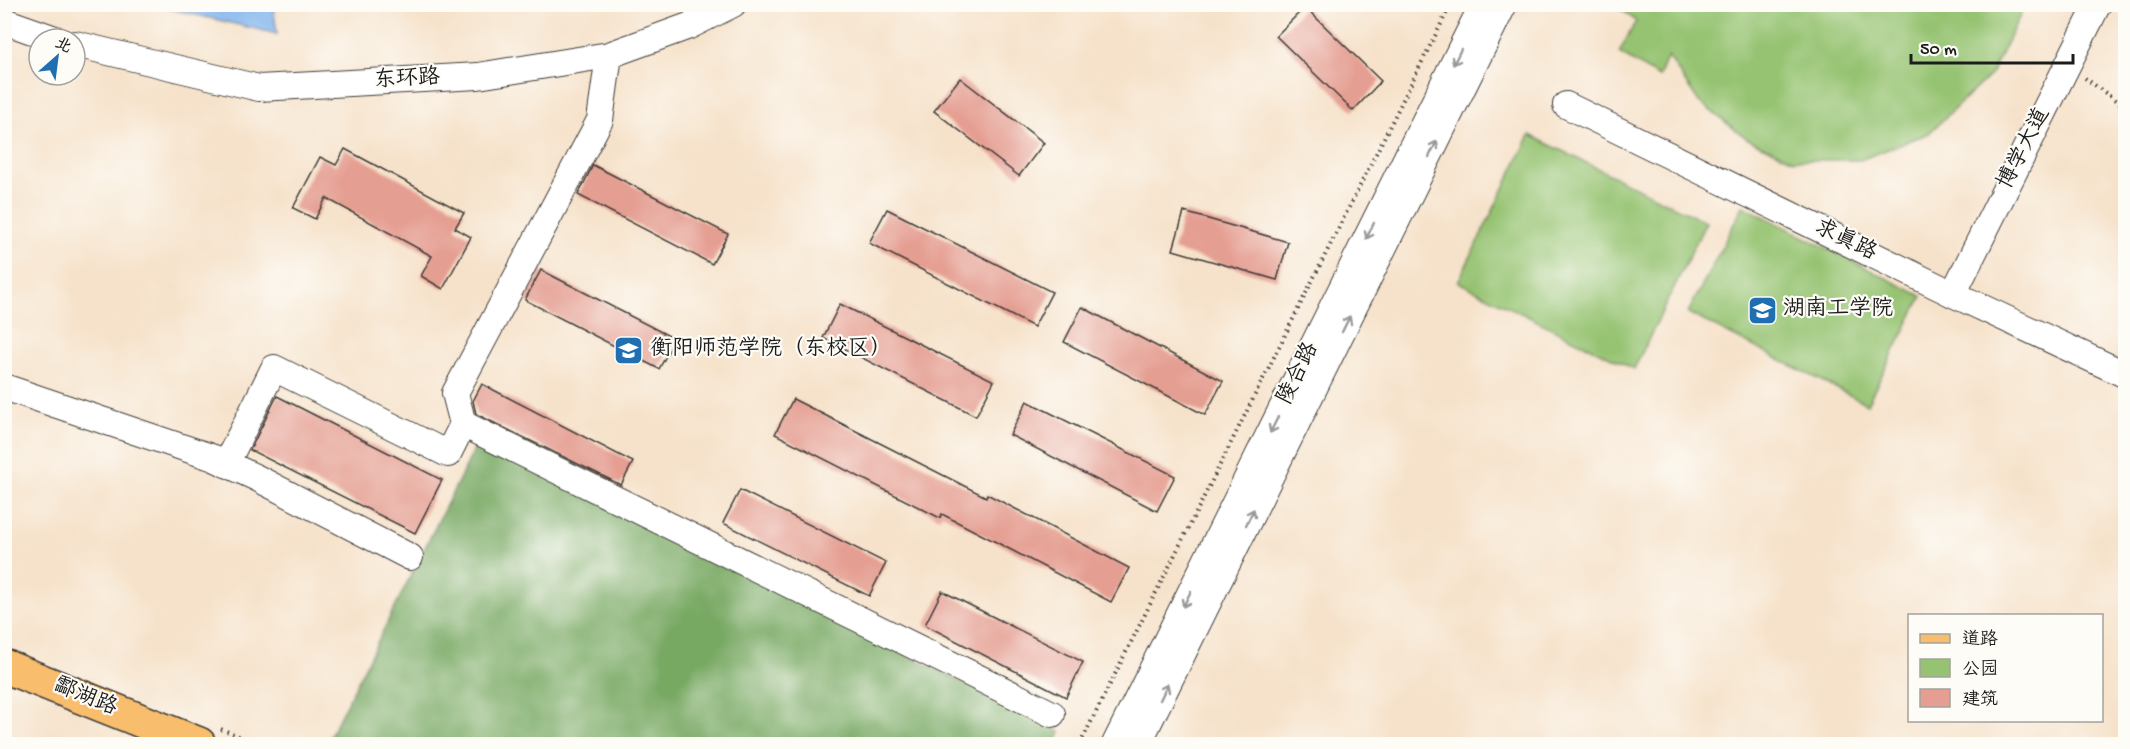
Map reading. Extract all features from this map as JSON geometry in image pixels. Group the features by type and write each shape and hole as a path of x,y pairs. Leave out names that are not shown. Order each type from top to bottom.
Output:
{"main road":[{"name":"酃湖路","path":"4,666 199,744"}],"street":[{"name":"东环路","path":"87,47 259,88 478,76 609,55 689,26 733,4"},
{"name":"陵合路","path":"1115,744 1483,4"},
{"name":"陵合路","path":"1138,744 1504,4"},
{"name":"博学大道","path":"1953,294 2098,4"},
{"path":"4,21 27,29"},
{"path":"226,464 274,368 448,454 463,424 455,393 600,120 609,55"},
{"name":"求真路","path":"1566,105 1953,294 2126,375"},
{"path":"4,387 226,464 410,557"},
{"path":"463,424 1052,714"}],"path":[{"path":"1080,744 1451,4"},
{"path":"2067,65 2126,108"}],"green space":[{"path":"1622,4 2025,5 1991,74 1929,133 1860,160 1794,160 1748,139 1699,102 1668,56 1659,77 1619,53 1636,21 1620,9"},
{"path":"1530,135 1706,222 1634,369 1458,282"},
{"path":"1743,206 1922,296 1867,404 1688,313"},
{"path":"479,440 1061,732 1055,744 326,744"}],"water":[{"path":"154,5 273,5 277,34"}],"building":[{"path":"1305,7 1381,81 1353,111 1276,36"},
{"path":"960,78 1044,143 1019,176 934,111"},
{"path":"345,149 464,213 455,228 471,237 443,289 421,276 432,256 326,198 315,219 293,208 320,157 336,165"},
{"path":"593,165 728,234 712,264 578,195"},
{"path":"887,209 1052,292 1034,327 869,243"},
{"path":"1184,212 1288,242 1277,280 1173,250"},
{"path":"541,270 675,339 659,369 525,300"},
{"path":"840,304 994,381 976,416 823,338"},
{"path":"1082,307 1223,381 1205,415 1064,342"},
{"path":"482,384 633,462 621,485 476,414 473,401"},
{"path":"277,396 442,480 415,533 250,450"},
{"path":"793,399 986,497 987,494 1129,568 1111,602 942,514 940,518 775,434"},
{"path":"1027,401 1175,476 1157,511 1010,435"},
{"path":"740,490 886,563 869,596 723,523"},
{"path":"942,591 1083,662 1066,697 925,625"}],"place":[{"name":"湖南工学院","path":"1762,310"},
{"name":"衡阳师范学院（东校区）","path":"629,350"}]}
